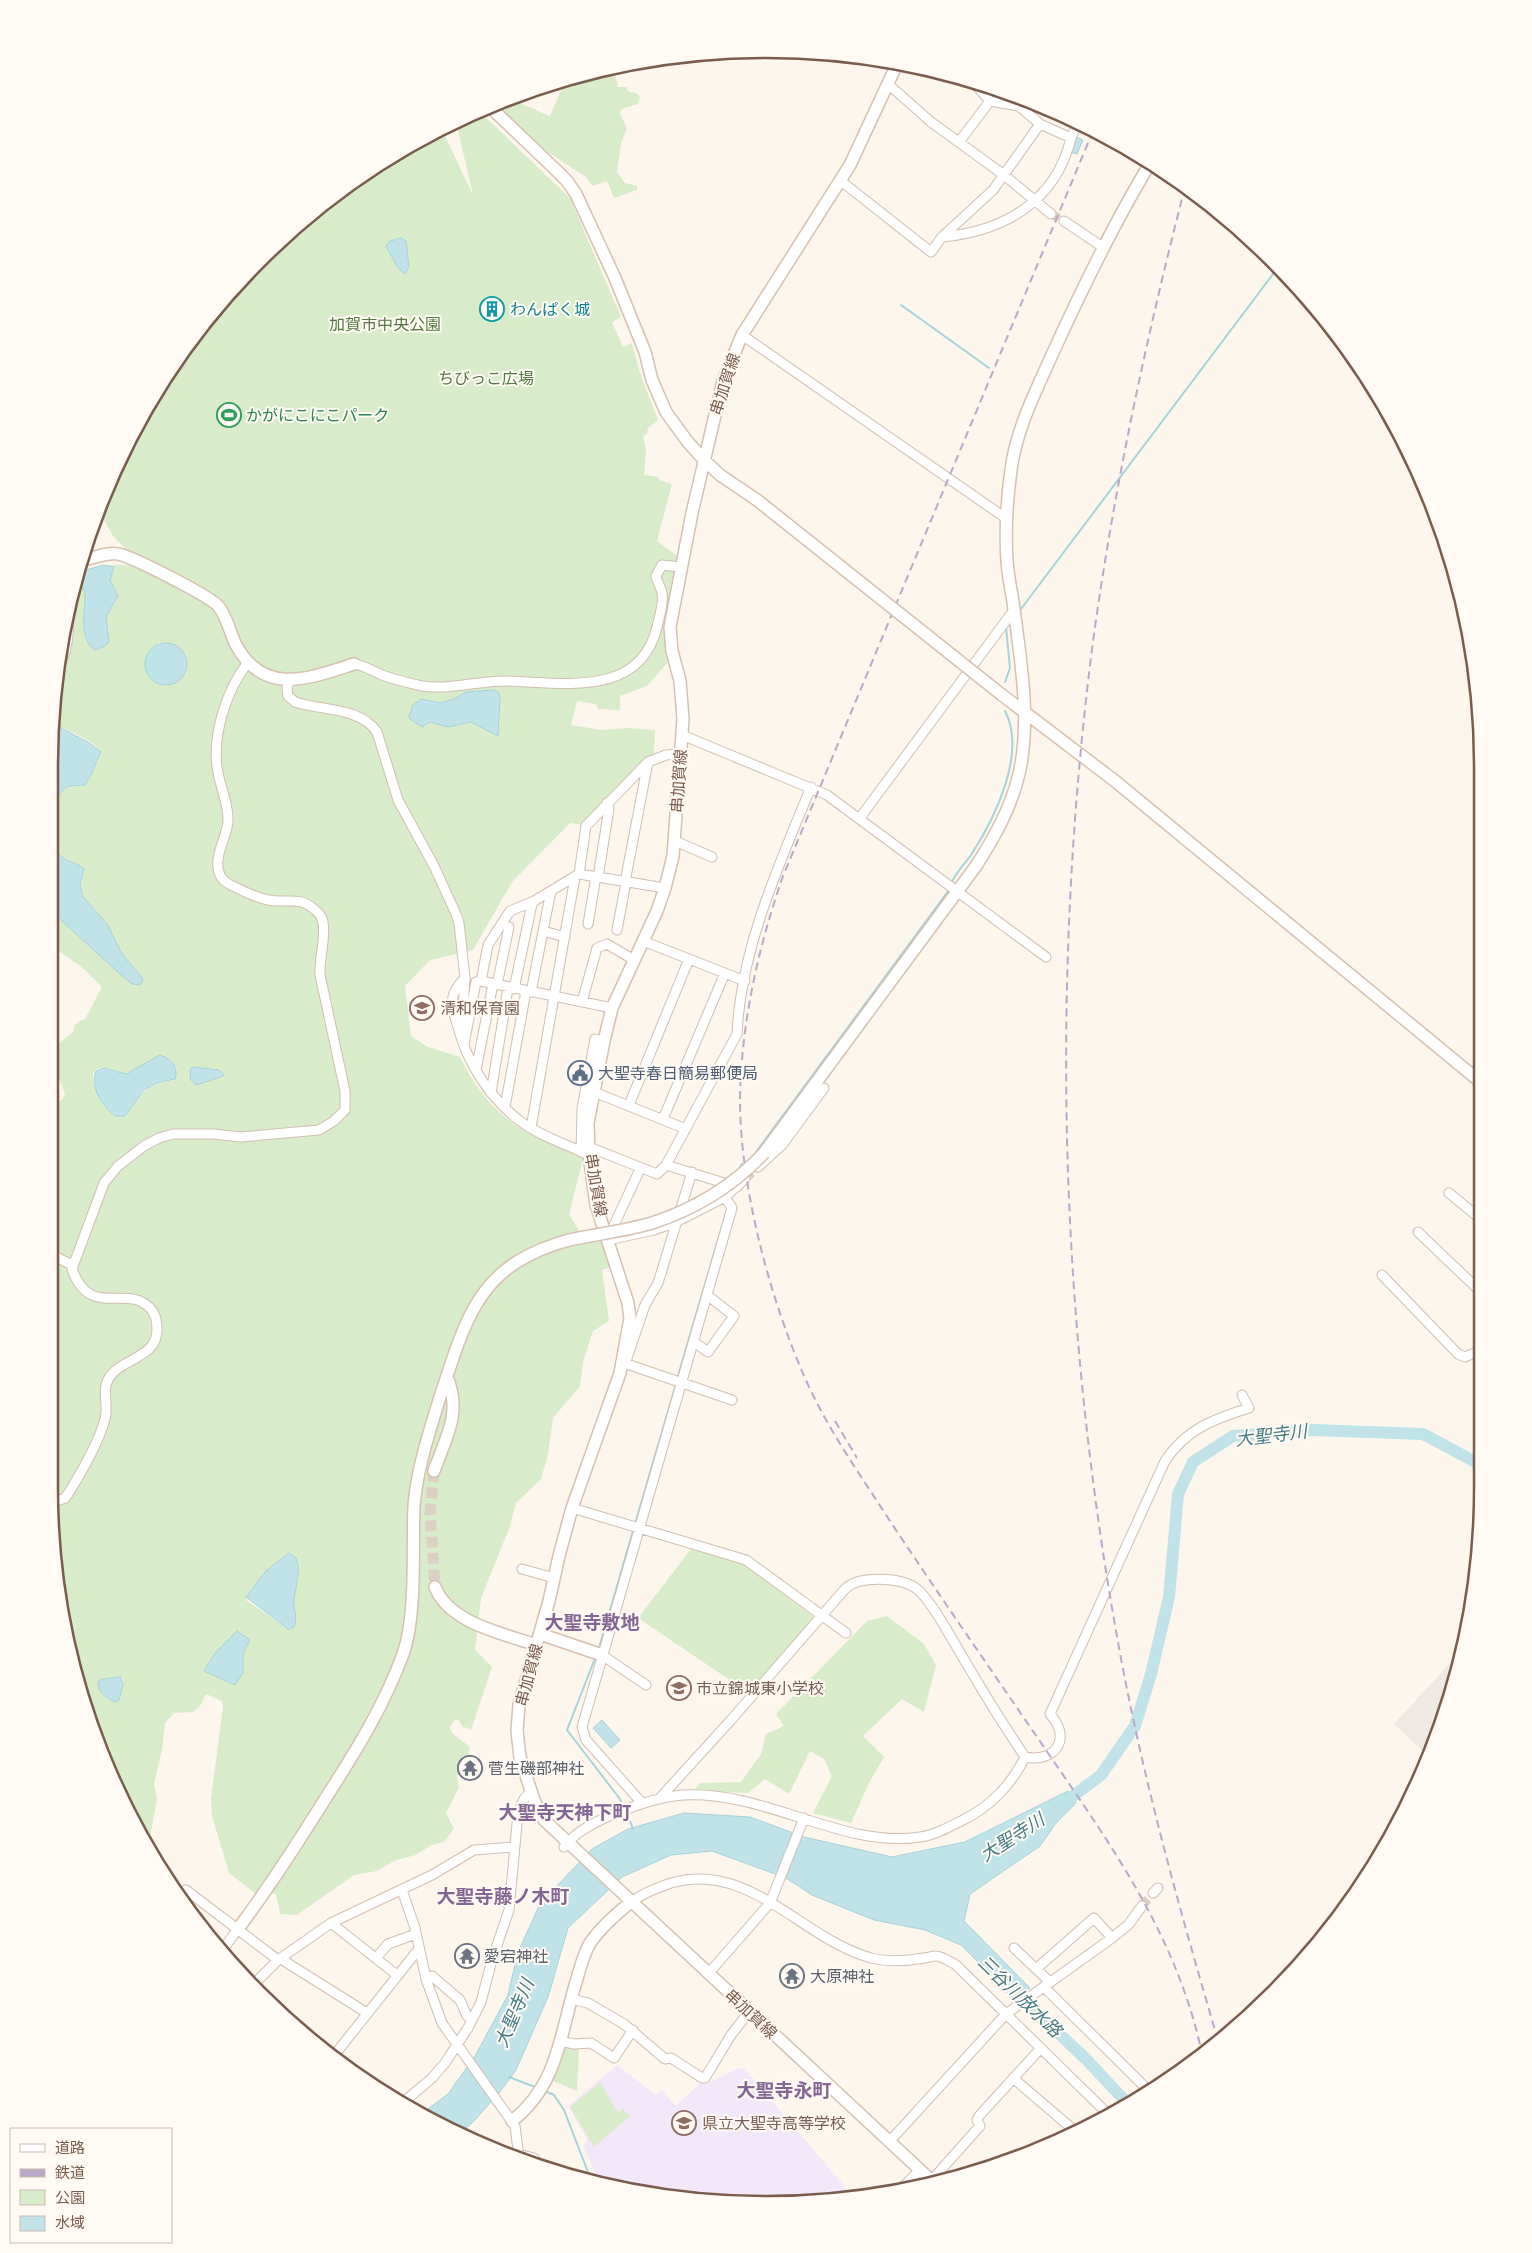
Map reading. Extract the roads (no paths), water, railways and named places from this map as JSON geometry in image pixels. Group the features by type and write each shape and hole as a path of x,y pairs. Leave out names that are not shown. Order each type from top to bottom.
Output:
{"street":[{"name":"串加賀線","path":"895,70 863,140 841,181 754,313 742,335 723,381 704,460 670,627 672,651 680,681 683,703 675,841 665,888 612,1008 589,1116 586,1151 596,1205 630,1310 629,1324 616,1388 572,1508 519,1705 518,1731 520,1757 531,1791 544,1820 568,1845 926,2176"},
{"path":"888,84 931,122 1004,175 1051,214"},
{"path":"981,91 990,101 1012,102"},
{"path":"959,142 990,101"},
{"path":"1025,106 1040,124 1072,138"},
{"path":"495,111 567,181 576,194 615,278 645,352 652,380 666,412 687,441 704,460 720,475 757,500 1023,712 1115,780 1474,1077"},
{"path":"841,181 931,252 942,237 979,205 1004,175 1040,124"},
{"path":"942,237 955,236 1011,218 1037,201 1059,171 1075,129"},
{"path":"226,1945 272,1883 342,1772 380,1705 403,1653 410,1620 413,1522 423,1455 465,1324 480,1297 500,1274 547,1246 652,1223 688,1209 738,1179 764,1153 958,892 996,834 1014,791 1022,753 1023,712 1014,610 1007,561 1007,519 1011,470 1017,441 1026,413 1068,319 1126,203 1147,169"},
{"path":"1064,221 1104,248"},
{"path":"742,335 1007,519"},
{"path":"89,559 108,554 126,556 149,566 212,600 222,610 237,645 248,662 268,674 290,681 309,679 354,664 404,682 435,687 502,681 575,683 602,682 611,679 637,663 651,648 662,604 662,594 656,576 662,565 681,566"},
{"path":"859,819 1014,610"},
{"path":"58,1500 65,1498 78,1477 105,1420 108,1379 120,1367 142,1356 152,1345 157,1333 154,1313 148,1306 130,1298 107,1299 92,1295 77,1282 72,1265 104,1183 118,1166 144,1146 159,1138 173,1134 213,1134 240,1137 320,1130 334,1122 345,1110 345,1091 320,975 324,923 322,917 301,901 270,901 242,891 222,878 220,872 220,848 227,829 228,819 217,771 220,724 234,683 248,662"},
{"path":"290,681 288,696 295,702 359,716 377,732 398,800 434,866 459,923 465,978 463,1007 467,1026"},
{"path":"682,735 827,794 1046,957"},
{"path":"531,1128 586,826 648,762 666,755 680,754"},
{"path":"617,930 648,762"},
{"path":"465,978 453,995 455,1017 464,1044 476,1070 491,1093 505,1108 531,1128 586,1151 657,1174 666,1164 686,1129 737,1034 738,1012 759,923 774,877 811,787"},
{"path":"588,924 609,809 607,803"},
{"path":"675,841 712,857"},
{"path":"481,981 488,945 510,911 534,901 577,876 597,877 665,888"},
{"path":"505,1108 551,891"},
{"path":"491,1093 511,988 534,901"},
{"path":"476,1070 509,927"},
{"path":"543,932 565,936"},
{"path":"643,941 745,981"},
{"path":"582,1002 597,948 607,944 634,960"},
{"path":"630,1105 689,959"},
{"path":"663,1119 725,973"},
{"path":"464,1044 476,982 481,981 612,1008"},
{"path":"586,1151 582,1108 595,1039 604,1041"},
{"path":"758,1167 782,1145 824,1088"},
{"path":"594,1092 686,1129"},
{"path":"666,1164 737,1187"},
{"path":"608,1239 640,1169"},
{"path":"622,1363 627,1360 645,1305 658,1283 692,1172"},
{"path":"608,1239 654,1230 676,1222 726,1197 745,1179"},
{"path":"1449,1193 1474,1213"},
{"path":"642,1803 586,1740 583,1734 584,1719 637,1527 683,1383 732,1208 726,1197"},
{"path":"1418,1232 1474,1285"},
{"path":"58,1258 72,1265"},
{"path":"1382,1276 1458,1354 1465,1357 1474,1353"},
{"path":"694,1342 708,1352 734,1316 707,1295"},
{"path":"622,1363 732,1400"},
{"path":"434,1471 453,1416 454,1393 447,1377"},
{"path":"1025,1757 1038,1758 1045,1756 1057,1748 1061,1741 1061,1732 1058,1724 1050,1714 1165,1461 1183,1438 1200,1426 1249,1408 1242,1395"},
{"path":"572,1508 746,1560 846,1632"},
{"path":"522,1569 554,1578"},
{"path":"659,1799 849,1585 874,1579 900,1581 916,1588 923,1595 952,1638 997,1716 1025,1757"},
{"path":"435,1587 443,1603 460,1616 538,1640 602,1655 646,1685"},
{"path":"568,1845 589,1826 642,1803 683,1795 745,1800 866,1836 899,1839 922,1837 937,1833 973,1816 994,1799 1010,1782 1025,1757"},
{"path":"408,2098 432,2078 459,2050 478,2008 509,1910 518,1813 524,1799 531,1791"},
{"path":"708,1974 771,1900 804,1818"},
{"path":"257,1980 279,1959 331,1923 402,1890 474,1850 514,1847"},
{"path":"509,2117 528,2107 552,2070 583,1959 590,1944 602,1927 629,1901 655,1888 693,1879 717,1880 736,1884 771,1900 834,1941 870,1958 887,1961 935,1956 956,1965 1008,2012 1041,2048 1103,2110"},
{"path":"185,1892 186,1890 279,1959 367,2014"},
{"path":"402,1890 416,1934 418,1950 426,1979 442,2023 459,2050 509,2117 518,2138 518,2151"},
{"path":"889,2142 1008,2012 1112,1938 1129,1924 1142,1906"},
{"path":"1036,1969 1094,1918 1112,1938"},
{"path":"331,1923 397,1975"},
{"path":"376,1958 388,1944 416,1934"},
{"path":"1014,1948 1036,1969 1045,1986 1144,2086"},
{"path":"338,2051 418,1950"},
{"path":"426,1979 432,1976 460,2000 466,2013 478,2008"},
{"path":"571,1999 588,2003 633,2030 665,2059 671,2058 702,2078 705,2078 738,2025 749,2012"},
{"path":"560,2041 574,2044 590,2043 614,2058 633,2030"},
{"path":"939,2173 980,2126 977,2120 979,2116 1041,2048"},
{"path":"1013,2078 1070,2126"},
{"path":"909,2181 920,2170"}],"water":[{"path":"1076,137 1083,140 1077,154 1070,152"},
{"path":"401,238 406,241 409,267 405,274 398,268 386,246 390,241"},
{"path":"103,565 114,567 110,580 118,596 106,617 109,642 95,650 87,640 84,626 85,594 82,584 86,570"},
{"path":"162,643 170,643 181,649 187,664 181,679 170,685 162,685 151,679 145,668 145,660 151,649"},
{"path":"493,690 498,692 500,697 498,736 471,722 448,727 430,722 422,727 410,719 409,716 413,705 421,699 440,703 454,699 466,692"},
{"path":"59,727 88,742 101,752 85,785 68,786 58,797"},
{"path":"58,853 84,869 80,885 83,897 107,924 122,954 143,979 140,985 132,984 58,917"},
{"path":"160,1055 168,1059 175,1067 175,1079 157,1083 144,1090 125,1116 115,1116 98,1096 94,1083 96,1071 104,1068 126,1074"},
{"path":"192,1067 219,1070 224,1075 196,1085 191,1080 190,1070"},
{"path":"289,1553 296,1558 298,1573 294,1599 295,1624 289,1630 246,1597 266,1571"},
{"path":"237,1631 250,1640 243,1654 243,1673 235,1685 204,1671 215,1653"},
{"path":"121,1677 123,1685 119,1700 116,1702 104,1695 98,1686 98,1682 102,1679"},
{"path":"602,1720 620,1740 611,1748 593,1728"},
{"path":"1068,1791 1076,1803 1056,1823 1040,1846 970,1894 964,1921 1030,1988 1015,1999 961,1945 925,1930 874,1920 812,1895 786,1878 712,1851 671,1855 622,1877 568,1928 548,1997 516,2070 499,2093 473,2122 466,2128 428,2109 448,2094 475,2056 508,1995 518,1952 540,1904 592,1849 628,1829 684,1813 750,1817 804,1837 892,1857 965,1842"}],"waterway":[{"path":"1021,609 1274,273"},
{"path":"901,305 989,368"},
{"path":"1005,682 1010,668 1006,627"},
{"path":"951,884 990,823 1005,785 1012,746 1011,728 1005,711"},
{"path":"756,1152 949,890"},
{"path":"737,1172 742,1164"},
{"path":"678,1376 727,1209"},
{"path":"635,1524 676,1384"},
{"name":"大聖寺川","path":"1060,1806 1101,1775 1135,1726 1151,1674 1169,1597 1178,1494 1193,1462 1233,1436 1313,1430 1423,1434 1474,1461"},
{"path":"599,1648 633,1531"},
{"path":"594,1661 567,1730 620,1799 623,1807"},
{"path":"629,1819 633,1829"},
{"name":"三谷川放水路","path":"1008,1986 1085,2058 1123,2099"},
{"path":"509,2077 535,2087"},
{"path":"547,2092 554,2095 564,2110 588,2172"}],"tunnel":[{"path":"1051,214 1064,221"},
{"path":"745,1179 758,1167"},
{"path":"434,1471 430,1513 435,1587"},
{"path":"1142,1906 1153,1893"}],"railway":[{"path":"1091,137 783,876 759,958 747,1015 741,1072 741,1134 751,1205 769,1278 792,1347 823,1415 948,1608 1097,1825 1140,1895 1176,1969 1190,2008 1200,2046"},
{"path":"1183,194 1157,301 1120,474 1092,649 1079,774 1070,900 1066,1026 1067,1152 1073,1278 1084,1404 1100,1529 1120,1653 1151,1798 1216,2034"},
{"path":"835,1421 857,1458"}],"place":[{"name":"わんぱく城","path":"492,309"},
{"name":"かがにこにこパーク","path":"229,415"},
{"name":"清和保育園","path":"422,1008"},
{"name":"大聖寺春日簡易郵便局","path":"580,1073"},
{"name":"市立錦城東小学校","path":"679,1688"},
{"name":"菅生磯部神社","path":"470,1768"},
{"name":"愛宕神社","path":"467,1956"},
{"name":"大原神社","path":"792,1976"},
{"name":"県立大聖寺高等学校","path":"684,2123"}],"district":[{"name":"大聖寺敷地","path":"592,1622"},
{"name":"大聖寺天神下町","path":"565,1812"},
{"name":"大聖寺藤ノ木町","path":"503,1896"},
{"name":"大聖寺永町","path":"784,2090"}],"park label":[{"name":"加賀市中央公園","path":"385,324"},
{"name":"ちびっこ広場","path":"486,378"}]}
